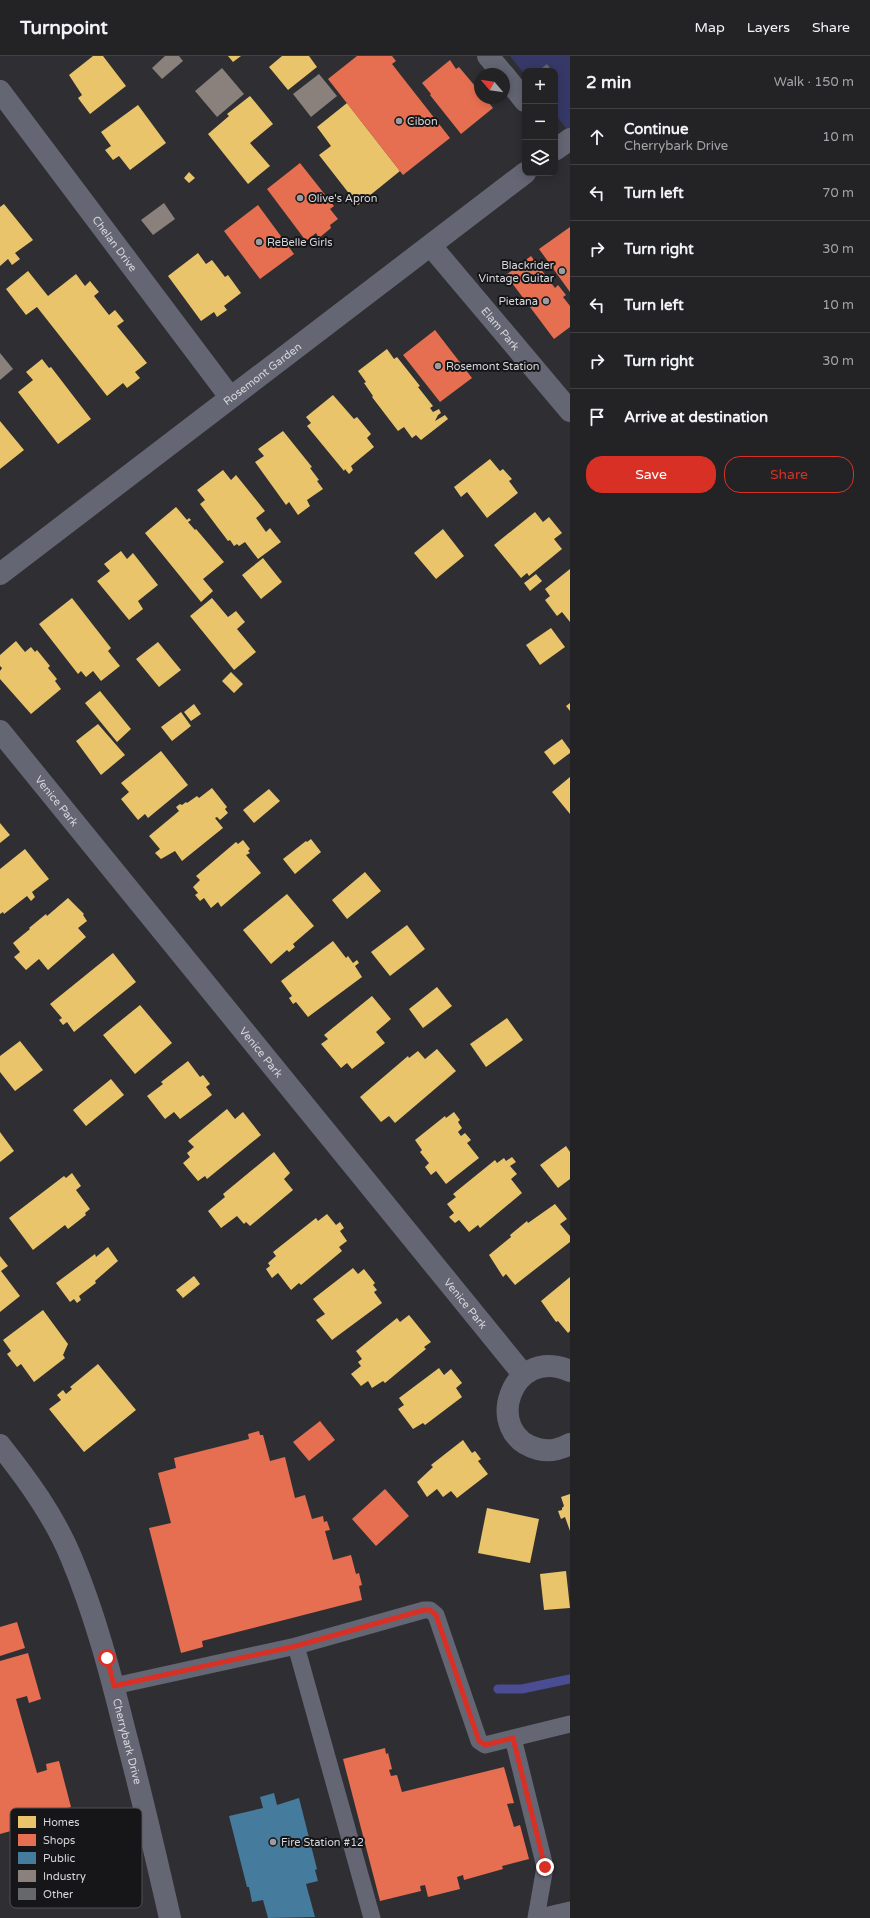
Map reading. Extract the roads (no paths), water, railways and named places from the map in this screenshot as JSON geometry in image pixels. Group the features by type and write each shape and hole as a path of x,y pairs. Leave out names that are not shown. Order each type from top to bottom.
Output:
{"street":[{"path":"488,56 497,68"},
{"path":"510,83 522,97"},
{"name":"Chelan Drive","path":"0,91 230,397"},
{"name":"Rosemont Garden","path":"0,574 522,175"},
{"name":"Elam Park","path":"431,246 570,411"},
{"name":"Venice Park","path":"0,731 523,1374"},
{"path":"570,1371 561,1367 548,1365 535,1368 523,1374 513,1385 508,1399 507,1414 512,1428 521,1440 533,1448 547,1451 562,1449 570,1444"},
{"name":"Cherrybark Drive","path":"0,1445 36,1495 71,1556 107,1658 152,1836 170,1918"}],"lane":[{"path":"114,1686 296,1646 424,1610 430,1610 436,1615 479,1741 485,1745 570,1724"},
{"path":"296,1646 372,1918"},
{"path":"513,1738 545,1867 536,1918 570,1910"}],"waterway":[{"path":"498,1689 522,1689 570,1679"}],"place":[{"name":"Cibon","path":"399,121"},
{"name":"Olive's Apron","path":"300,198"},
{"name":"ReBelle Girls","path":"259,242"},
{"name":"Blackrider Vintage Guitar","path":"562,271"},
{"name":"Pietana","path":"546,301"},
{"name":"Rosemont Station","path":"438,366"},
{"name":"Fire Station #12","path":"273,1842"}]}
